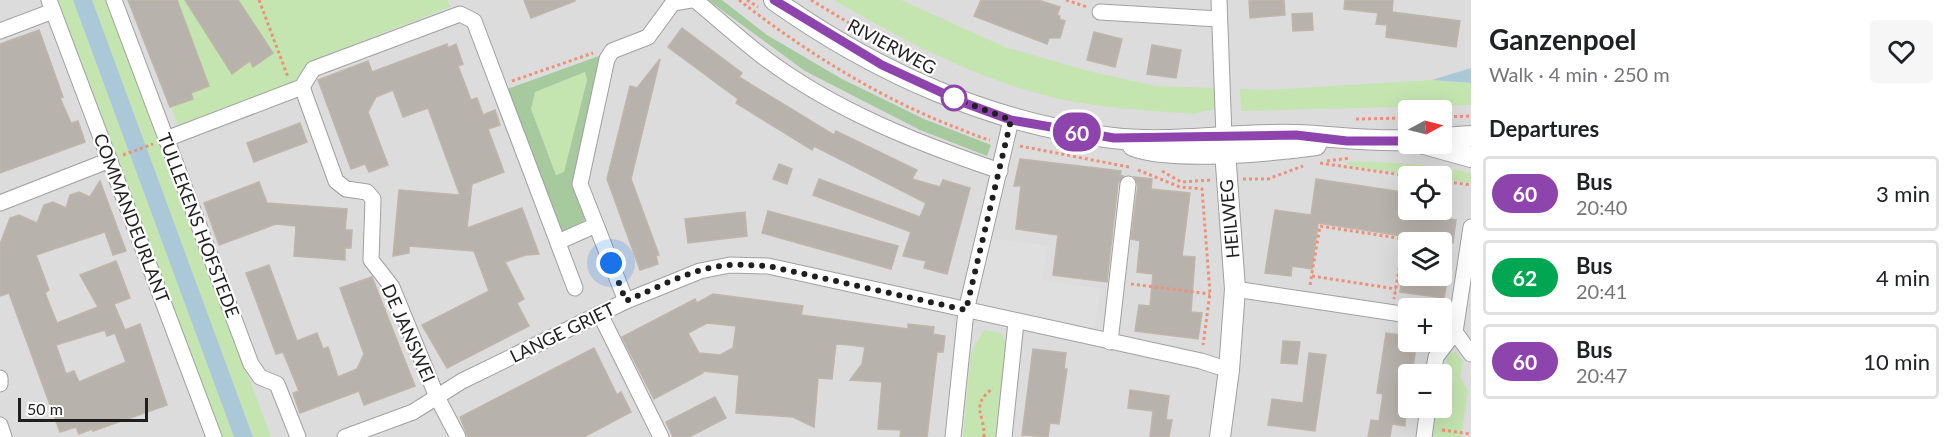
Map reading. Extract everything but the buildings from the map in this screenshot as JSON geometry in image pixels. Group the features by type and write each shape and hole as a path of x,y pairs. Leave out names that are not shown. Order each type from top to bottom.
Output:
{"street":[{"name":"TULLEKENS HOFSTEDE","path":"114,0 251,364 260,377 277,384 298,437"},
{"path":"626,301 580,184 607,59 612,51 648,37 673,3 693,0 765,58 847,109 933,148 1000,171"},
{"name":"RIVIERWEG","path":"774,0 882,65 962,102 1011,120 1114,138 1143,150 1224,145 1287,149 1351,149 1398,141"},
{"name":"HEILWEG","path":"1219,0 1225,179 1235,289 1229,370 1220,437"},
{"path":"0,31 51,5"},
{"name":"COMMANDEURLANT","path":"51,5 214,437"},
{"path":"166,138 298,89 313,69 457,7 474,21 575,288"},
{"path":"1100,12 1220,19"},
{"name":"DE JANSWEI","path":"298,89 336,181 346,189 366,192 373,199 371,260 392,287 437,397"},
{"path":"953,437 966,310 1011,120"},
{"path":"1452,137 1471,136"},
{"path":"1452,152 1471,157"},
{"path":"0,203 110,160"},
{"path":"1110,342 1128,184"},
{"path":"558,242 596,225"},
{"path":"1435,364 1436,357 1455,332 1471,227"},
{"name":"LANGE GRIET","path":"345,437 413,412 462,381 626,301 700,271 730,265 768,266 1201,361 1229,370"},
{"path":"1235,289 1398,313"},
{"path":"600,314 661,437"},
{"path":"1004,437 1016,322"},
{"path":"1452,330 1471,354"},
{"path":"0,378 0,384"},
{"path":"437,397 458,437"},
{"path":"1424,433 1426,418"}],"path":[{"path":"259,0 298,89"},
{"path":"739,0 774,28 844,72 905,104 986,139 1129,167 1180,187 1202,189 1210,294 1201,361"},
{"name":"RIVIERWEG","path":"811,0 889,47"},
{"path":"1066,0 1100,12"},
{"path":"499,86 601,51 612,51"},
{"path":"1452,117 1471,116"},
{"path":"110,160 166,138"},
{"path":"1225,179 1268,179 1351,149"},
{"path":"1318,162 1398,174"},
{"path":"1452,182 1471,185"},
{"path":"1308,300 1320,226 1404,239 1392,312"},
{"path":"1312,276 1396,290"},
{"path":"1116,282 1210,294"},
{"path":"984,437 979,407 982,398 993,388 1010,382"},
{"path":"1424,433 1471,435"}],"shaded area":[{"path":"0,0 1471,0 1471,437 0,437"},
{"path":"991,238 1048,246 1043,279 1101,289 1094,331 976,306"}],"green space":[{"path":"58,0 73,0 234,437 220,437"},
{"path":"92,0 109,0 271,437 253,437"},
{"path":"131,0 448,0 450,7 316,59 296,81 178,125"},
{"path":"708,0 722,0 767,35 842,79 924,119 991,145 987,156 920,130 805,71"},
{"path":"834,0 901,0 1005,47 1088,71 1156,86 1215,88 1215,109 1193,114 1122,108 1068,101 1022,89 939,56"},
{"path":"599,56 601,58 574,184 586,220 561,232 507,89","holes":["585,72 587,80 564,172 556,175 531,109 535,92"]},
{"path":"585,72 587,80 564,172 556,175 531,109 535,92"},
{"path":"1432,80 1471,83 1471,105 1452,105 1452,100 1398,100 1398,107 1241,111 1240,89 1267,90"},
{"path":"1345,162 1429,166 1398,166 1398,173 1352,166"},
{"path":"1452,169 1471,173 1471,183 1452,180"},
{"path":"984,330 1001,333 1008,348 999,437 963,437 971,353"},
{"path":"1456,352 1463,361 1460,377 1468,391 1461,437 1433,437 1436,418 1452,418 1452,364 1446,364 1448,354"}],"water":[{"path":"73,0 92,0 253,437 234,437"},
{"path":"1471,68 1471,83 1432,80"}],"bus line":[{"name":"60","path":"774,0 795,15 882,65 962,102 1011,120 1114,138 1183,139 1296,135 1347,141 1398,140"}],"route":[{"path":"611,263 626,301 700,271 730,265 768,266 966,310 1011,120 954,98"}]}
